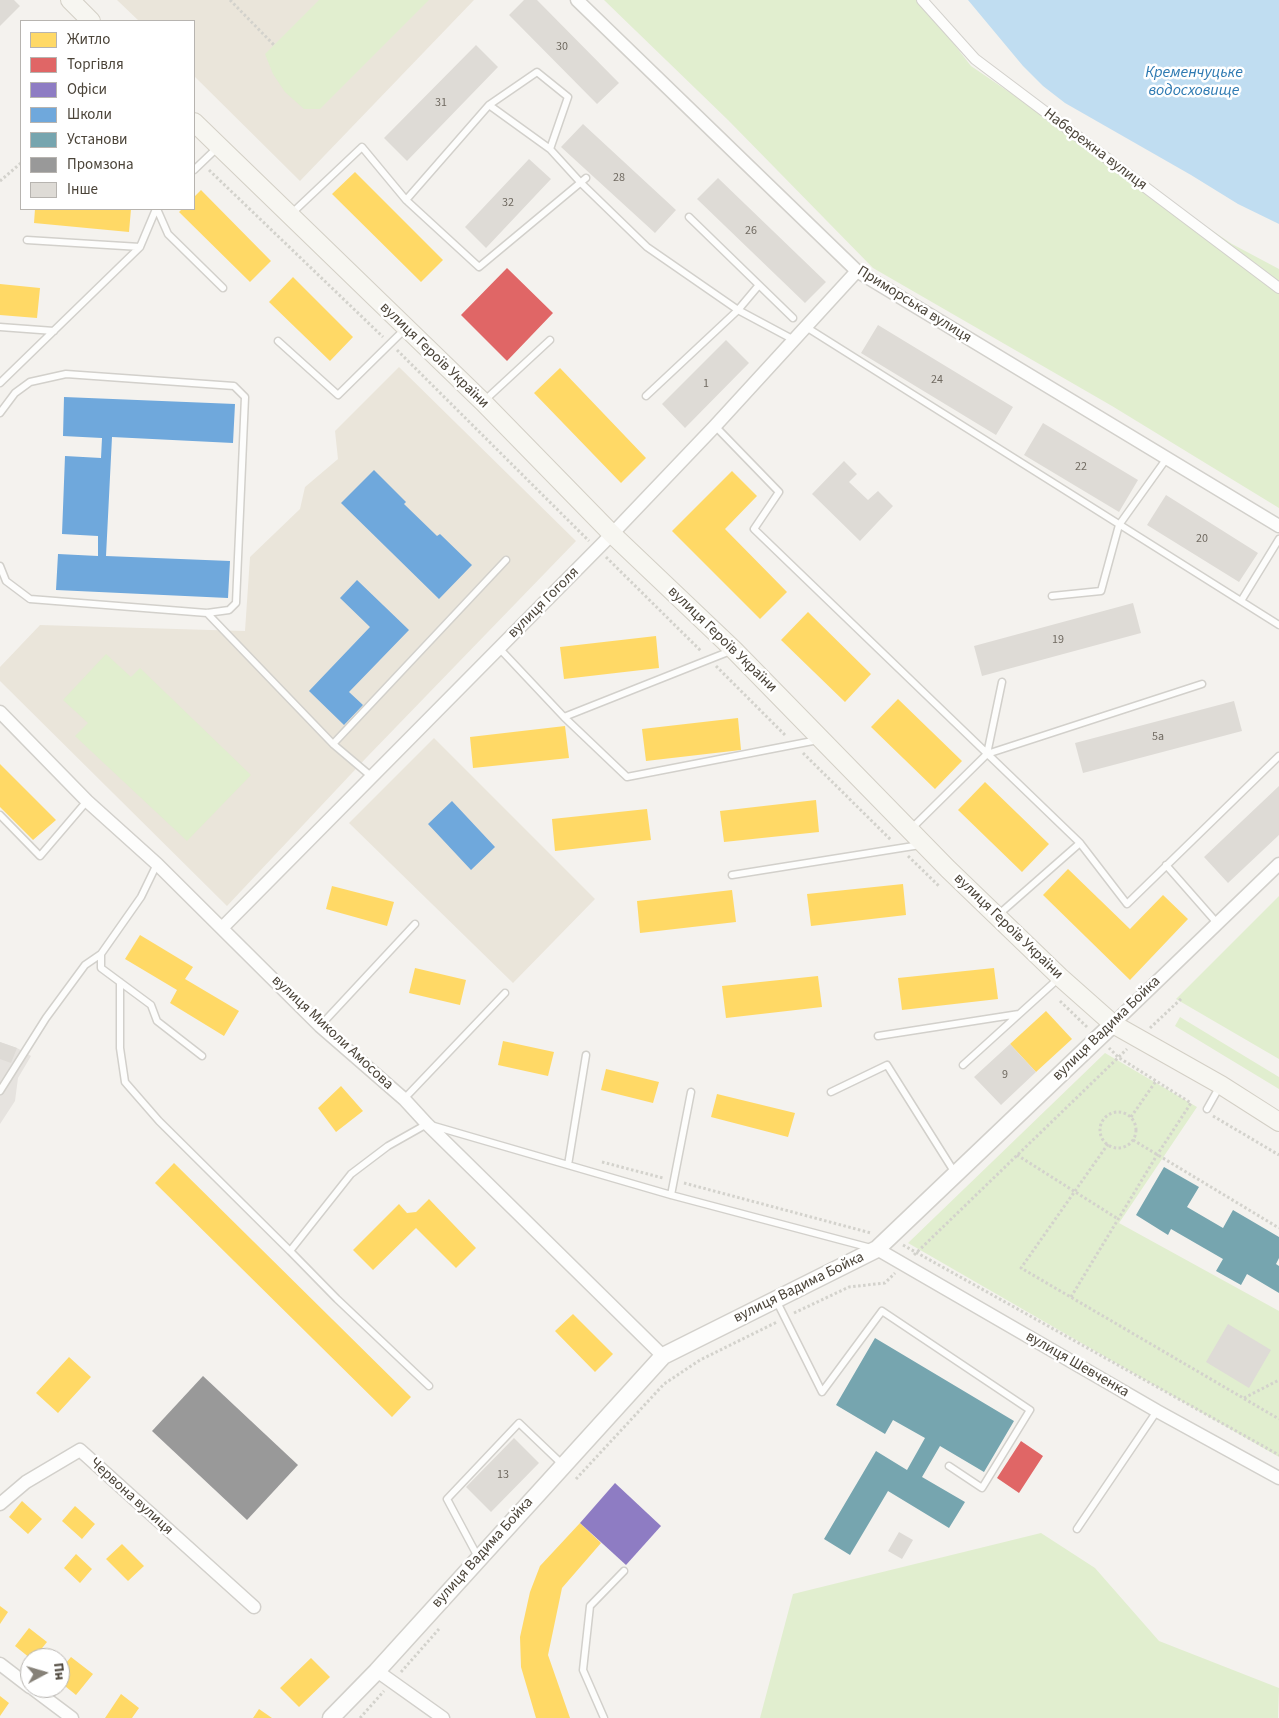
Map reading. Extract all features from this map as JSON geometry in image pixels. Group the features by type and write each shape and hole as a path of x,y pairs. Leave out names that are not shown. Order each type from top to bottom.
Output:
{"main road":[{"path":"73,1 90,20"},
{"name":"вулиця Героїв України","path":"195,123 483,402 612,534 734,650 924,845 1060,977 1113,1024 1221,1085 1279,1122"}],"street":[{"name":"Приморська вулиця","path":"577,0 856,271 1279,526"},
{"name":"Набережна вулиця","path":"922,0 975,59 1279,288"},
{"name":"вулиця Гоголя","path":"222,928 612,534 715,426 856,271"},
{"name":"вулиця Миколи Амосова","path":"0,712 87,801 157,864 320,1026 404,1100 663,1356"},
{"name":"вулиця Вадима Бойка","path":"331,1718 377,1671 663,1356 877,1249 1279,864"},
{"name":"вулиця Шевченка","path":"877,1249 1157,1411 1279,1478"},
{"name":"Червона вулиця","path":"0,1504 26,1482 80,1450 254,1607"},
{"path":"0,1664 20,1679"},
{"path":"377,1671 444,1718"},
{"path":"46,1698 72,1718"}],"lane":[{"path":"406,200 489,105 537,72 568,97 550,149"},
{"path":"489,105 550,149 647,247 738,310 794,340"},
{"path":"195,169 219,146"},
{"path":"290,215 362,147 406,200 478,267 583,181"},
{"path":"0,383 140,247 156,210"},
{"path":"156,210 168,234 223,288"},
{"path":"688,217 793,318"},
{"path":"27,240 140,247"},
{"path":"646,396 738,310 759,285"},
{"path":"805,326 1279,624"},
{"path":"0,327 54,331"},
{"path":"278,341 338,395 406,329"},
{"path":"483,402 550,340"},
{"path":"0,413 15,393 30,382 66,374 234,386 245,397 236,603 229,610 207,613 30,599 6,581 0,566"},
{"path":"715,426 779,492 754,529 1080,843 1127,904 1279,756"},
{"path":"1052,596 1101,591 1119,525 1166,458"},
{"path":"1241,601 1279,539"},
{"path":"334,744 506,560"},
{"path":"207,613 334,744 372,777"},
{"path":"499,648 564,717 627,777 821,739"},
{"path":"564,717 734,650"},
{"path":"987,754 1002,682"},
{"path":"910,830 987,754 1202,684"},
{"path":"0,815 40,856 87,801"},
{"path":"996,916 1080,843"},
{"path":"732,875 924,845"},
{"path":"0,1091 46,1018 85,965 101,954 141,897 157,864"},
{"path":"1166,865 1217,923"},
{"path":"320,1026 415,924"},
{"path":"101,954 101,968 151,1004 157,1022 202,1056"},
{"path":"963,1065 1060,977"},
{"path":"120,982 120,1048 125,1082 159,1120 337,1299 429,1386"},
{"path":"404,1100 505,993"},
{"path":"878,1036 1019,1014"},
{"path":"568,1165 586,1055"},
{"path":"830,1092 887,1065 955,1174"},
{"path":"1206,1110 1221,1085"},
{"path":"671,1195 692,1092"},
{"path":"290,1251 351,1174 388,1146 427,1124 671,1195 877,1249"},
{"path":"775,1299 822,1392 882,1311 1030,1410 982,1488 949,1466"},
{"path":"1078,1529 1157,1411"},
{"path":"479,1558 448,1498 518,1422 563,1465"},
{"path":"604,1718 583,1670 590,1606 624,1571"}],"path":[{"path":"230,0 274,45"},
{"path":"0,181 20,164"},
{"path":"575,1479 664,1384 700,1360 848,1287 885,1283 1182,998"},
{"path":"1131,1117 1156,1081"},
{"path":"1191,1103 1198,1108"},
{"path":"1206,1110 1279,1155"},
{"path":"1114,1112 1124,1112 1131,1117 1136,1125 1136,1134 1133,1140 1132,1143 1123,1148 1113,1148 1105,1143 1100,1134 1101,1124 1106,1116 1114,1112"},
{"path":"1133,1140 1279,1228"},
{"path":"1108,1144 1021,1268 1279,1419"},
{"path":"1070,1297 1158,1154"},
{"path":"1017,1155 1118,1219"},
{"path":"1244,1398 1279,1380"},
{"path":"360,1718 444,1624"}],"shaded area":[{"path":"117,0 474,0 300,181 195,77 195,20 138,20"},
{"path":"399,367 576,541 367,757 227,906 0,681 0,667 40,625 245,631 250,557 300,509 305,487 338,459 335,431"},
{"path":"434,738 595,899 513,983 349,823"},
{"path":"0,1042 17,1048 31,1056 18,1078 15,1101 0,1124"}],"green space":[{"path":"319,0 429,0 320,109 304,109 285,92 273,74 265,54"},
{"path":"604,0 920,0 971,66 1232,244 1279,269 1279,508 1112,406 873,268 728,120"},
{"path":"106,654 131,677 140,668 251,775 187,841 75,736 88,723 63,700"},
{"path":"1279,896 1279,1059 1176,999"},
{"path":"1180,1017 1279,1077 1279,1089 1175,1026"},
{"path":"1105,1053 1197,1107 1119,1223 1279,1311 1279,1457 908,1243"},
{"path":"1041,1533 1095,1568 1159,1641 1279,1688 1278,1718 760,1718 793,1594"}],"water":[{"name":"Кременчуцьке водосховище","path":"968,0 1279,0 1279,224 1238,204 1065,103 1043,86 1023,66"}],"building: Житло":[{"path":"355,172 443,260 421,282 332,194"},
{"path":"201,190 271,261 250,282 179,212 181,210 195,210 195,196"},
{"path":"35,210 131,210 129,232 34,223"},
{"path":"293,277 353,337 330,361 269,302"},
{"path":"0,284 40,288 37,318 0,315"},
{"path":"560,368 646,458 621,483 534,393"},
{"path":"732,471 757,496 725,529 787,592 760,619 672,531"},
{"path":"808,612 871,674 845,702 781,640"},
{"path":"656,636 659,668 564,679 560,647"},
{"path":"898,699 962,761 935,789 871,727"},
{"path":"738,718 741,750 646,761 642,729"},
{"path":"565,726 569,758 473,768 470,737"},
{"path":"0,764 56,820 33,840 0,807"},
{"path":"985,782 1049,844 1022,872 958,810"},
{"path":"816,800 819,832 724,842 720,811"},
{"path":"647,809 651,840 555,851 552,819"},
{"path":"1068,869 1130,929 1163,895 1188,919 1130,980 1043,895"},
{"path":"903,884 906,915 811,926 807,894"},
{"path":"332,886 394,902 387,926 326,909"},
{"path":"732,890 736,922 640,933 637,901"},
{"path":"140,935 193,967 185,979 239,1011 224,1036 170,1003 177,990 125,959"},
{"path":"415,968 466,980 460,1005 409,993"},
{"path":"994,968 998,999 902,1010 898,978"},
{"path":"818,976 822,1007 726,1018 722,986"},
{"path":"1046,1011 1072,1039 1036,1072 1010,1044"},
{"path":"503,1041 554,1052 548,1076 498,1065"},
{"path":"606,1069 659,1082 653,1103 601,1090"},
{"path":"341,1086 363,1111 336,1132 318,1108"},
{"path":"717,1094 795,1113 788,1137 711,1117"},
{"path":"174,1163 411,1397 392,1417 155,1183"},
{"path":"429,1199 476,1248 456,1268 416,1228 373,1270 353,1250 399,1204 407,1213 416,1212"},
{"path":"573,1314 613,1354 595,1372 555,1331"},
{"path":"69,1357 91,1377 58,1413 36,1393"},
{"path":"22,1501 42,1519 28,1534 9,1517"},
{"path":"75,1506 95,1524 82,1539 62,1521"},
{"path":"580,1523 601,1543 562,1588 548,1655 570,1718 536,1718 521,1667 520,1637 530,1592 540,1566"},
{"path":"122,1544 144,1566 128,1581 106,1559"},
{"path":"76,1554 92,1569 80,1583 64,1568"},
{"path":"0,1606 8,1612 0,1624"},
{"path":"29,1628 47,1642 42,1648 20,1648 20,1650 15,1646"},
{"path":"71,1657 93,1674 76,1695 70,1690"},
{"path":"311,1658 330,1677 299,1707 280,1688"},
{"path":"121,1694 139,1708 132,1718 105,1718"},
{"path":"0,1696 9,1703 0,1716"},
{"path":"259,1709 272,1718 253,1718"}],"building: Торгівля":[{"path":"507,268 553,313 507,361 461,315"},
{"path":"1021,1441 1043,1456 1019,1493 997,1478"}],"building: Офіси":[{"path":"615,1483 661,1526 626,1565 580,1523"}],"building: Школи":[{"path":"64,397 235,404 233,443 112,437 106,556 230,561 228,598 56,590 58,554 98,556 98,536 62,534 65,456 101,458 102,438 63,436"},
{"path":"374,470 406,502 404,504 437,536 440,534 472,565 439,599 341,503"},
{"path":"357,580 409,630 349,692 363,705 344,725 309,691 370,627 340,598"},
{"path":"452,801 495,847 471,870 428,824"}],"building: Установи":[{"path":"1164,1167 1199,1187 1187,1207 1223,1228 1233,1210 1279,1237 1279,1258 1276,1264 1279,1266 1279,1293 1247,1274 1241,1285 1216,1271 1223,1259 1171,1229 1168,1235 1136,1215"},
{"path":"875,1338 1014,1421 984,1472 940,1446 922,1477 965,1502 949,1528 888,1491 850,1555 824,1539 876,1451 907,1470 925,1438 893,1420 885,1434 836,1405"}],"building: Промзона":[{"path":"203,1376 298,1465 247,1520 152,1431"}],"building: Інше":[{"path":"0,0 14,0 20,6 0,26"},
{"path":"524,0 537,0 619,83 597,104 509,15"},
{"path":"476,45 498,67 407,161 384,138"},
{"path":"583,124 676,210 655,233 561,147"},
{"path":"529,159 551,179 486,248 465,227"},
{"path":"718,178 826,282 805,303 697,199"},
{"path":"878,325 1013,407 996,435 861,353"},
{"path":"726,340 749,363 685,428 662,404"},
{"path":"1043,423 1138,480 1119,512 1024,455"},
{"path":"844,461 857,474 849,482 868,500 878,491 893,506 860,541 812,494"},
{"path":"1166,495 1258,553 1239,582 1147,525"},
{"path":"1133,603 1141,633 982,676 974,646"},
{"path":"1234,701 1242,731 1083,773 1075,743"},
{"path":"1279,786 1279,835 1228,883 1204,857"},
{"path":"0,1042 17,1048 11,1063 0,1059"},
{"path":"1010,1044 1036,1072 1001,1105 974,1077"},
{"path":"1228,1324 1271,1350 1249,1388 1206,1362"},
{"path":"514,1438 539,1463 491,1512 466,1487"},
{"path":"899,1532 913,1540 902,1559 888,1551"}]}
